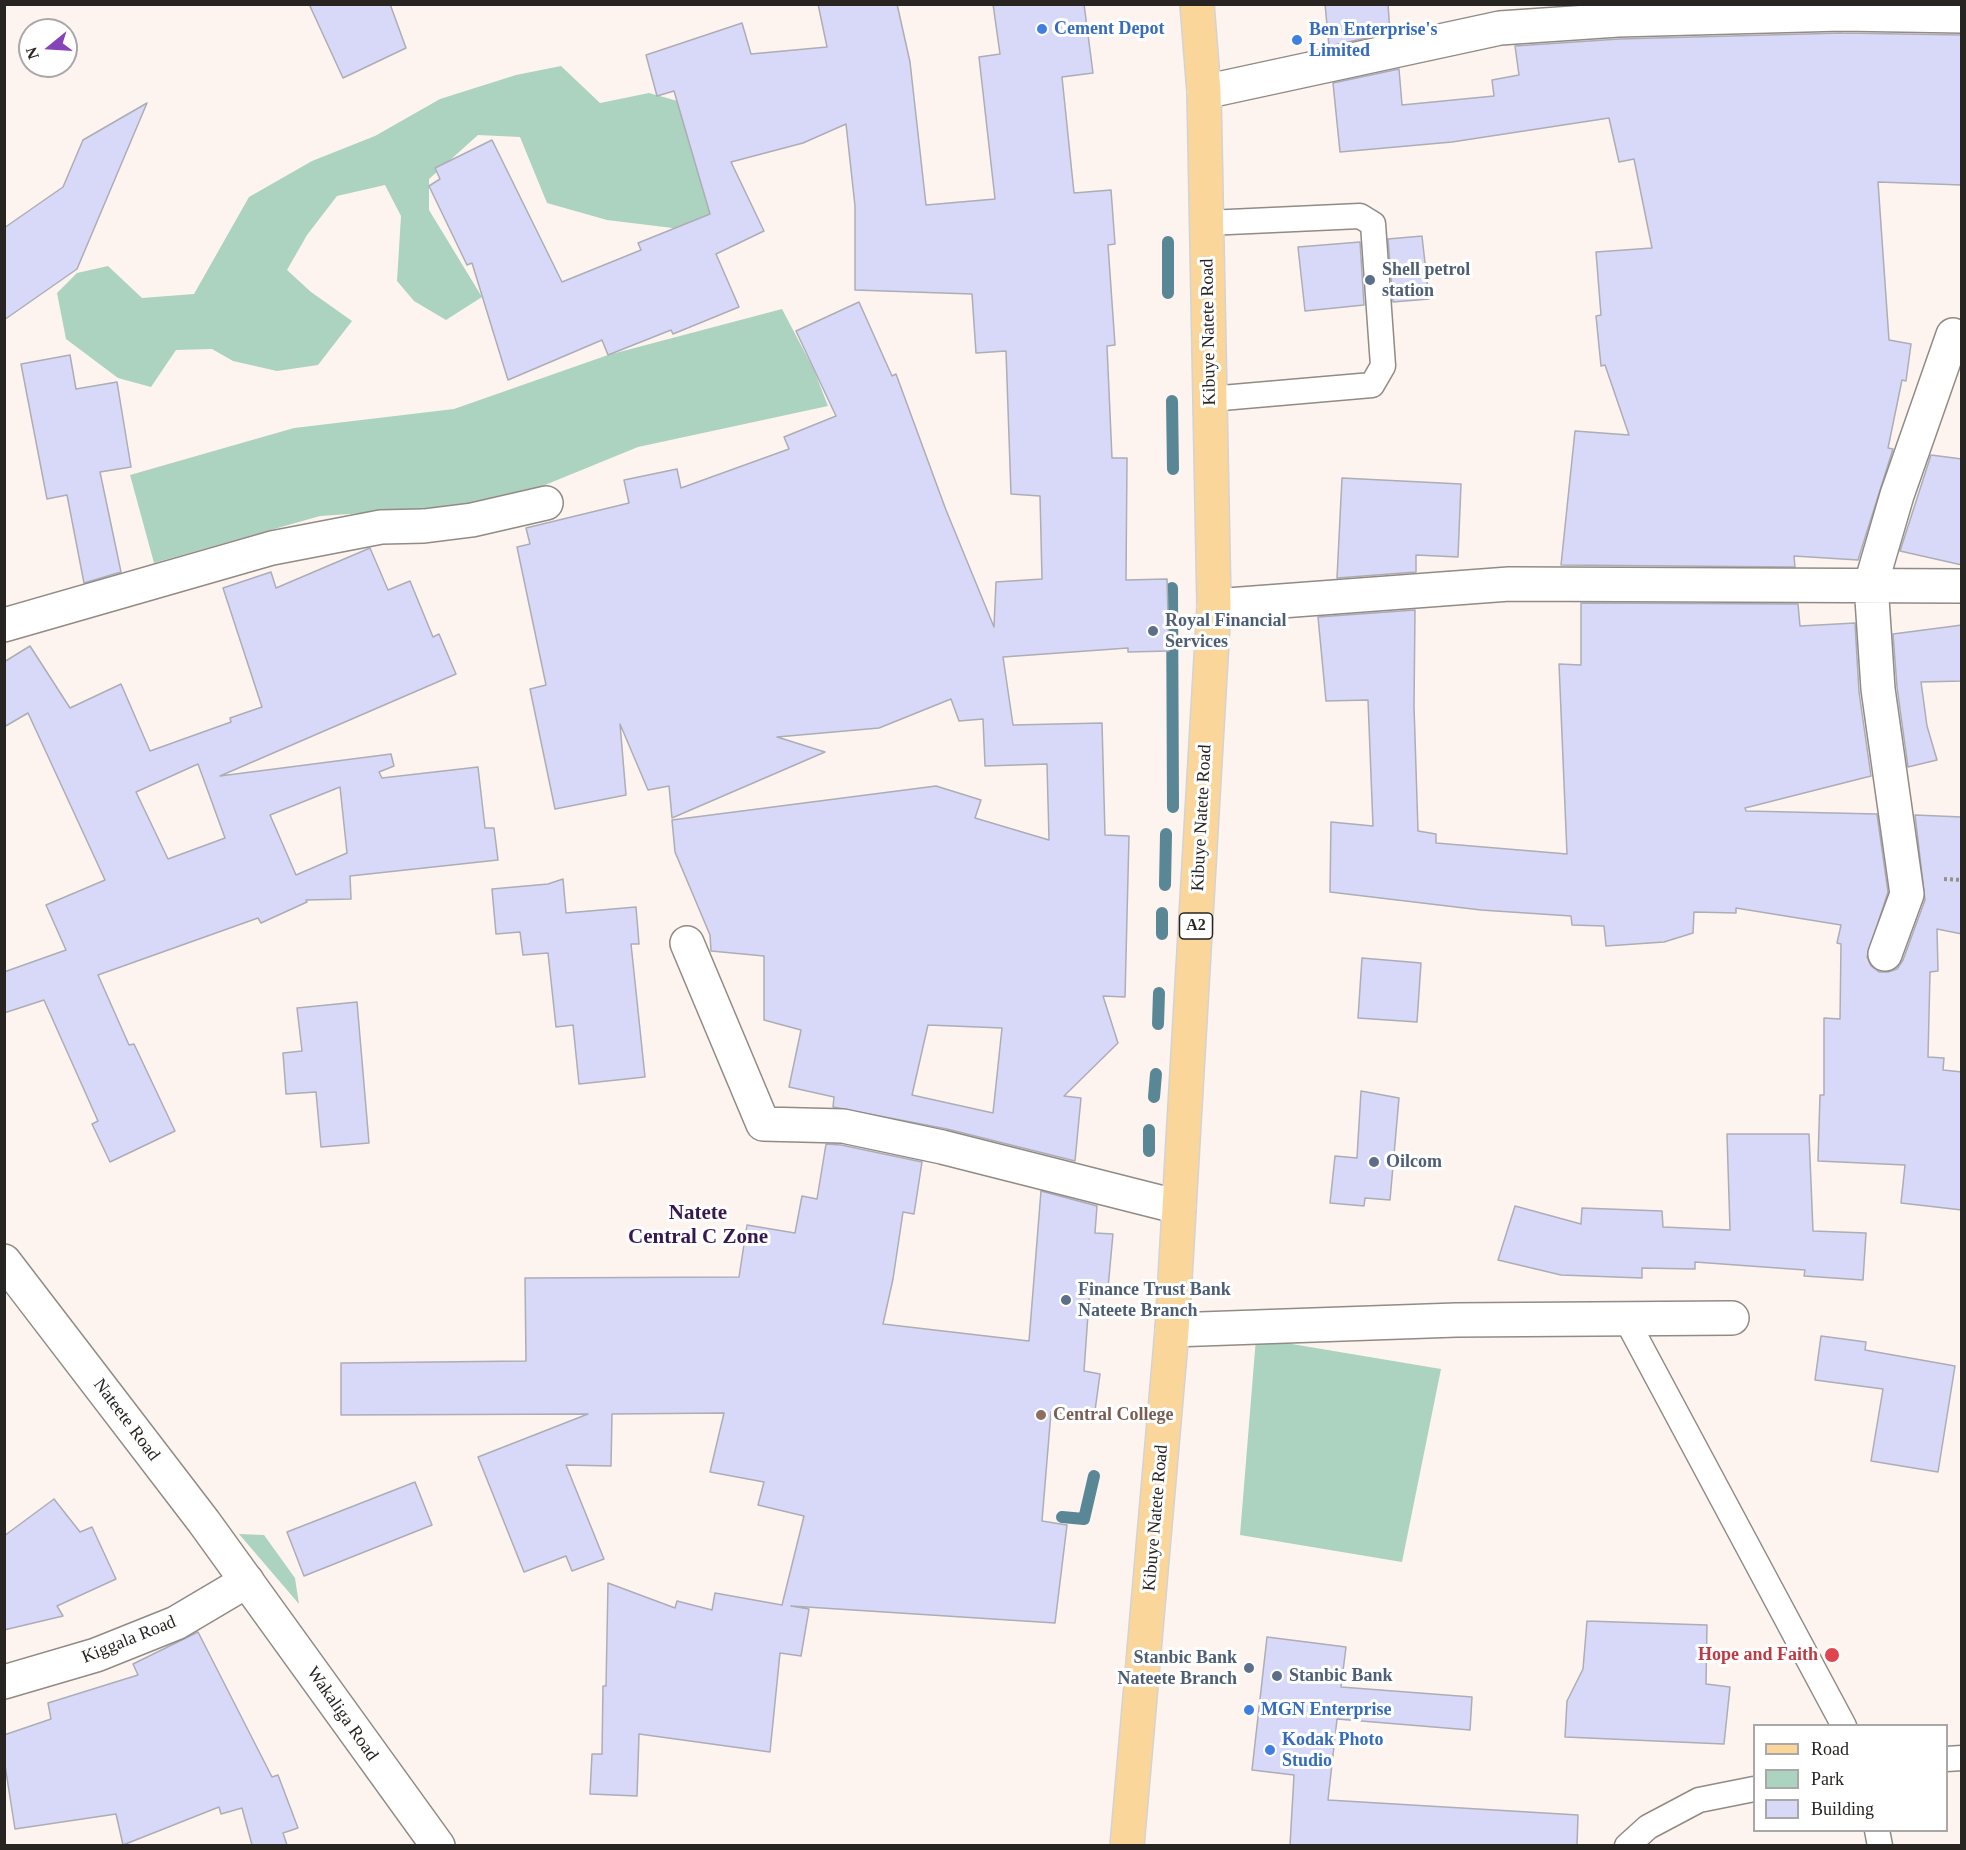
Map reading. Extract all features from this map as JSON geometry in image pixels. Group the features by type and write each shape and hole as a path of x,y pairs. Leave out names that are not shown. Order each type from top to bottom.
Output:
{"main road":[{"name":"Kibuye Natete Road","path":"1127,1845 1172,1330 1214,606 1204,92 1197,4"}],"street":[{"path":"1204,92 1500,28 1618,20 1842,14 1962,16"},
{"path":"1885,954 1907,894 1878,689 1871,584 1897,495 1953,335"},
{"path":"4,625 272,548 381,527 424,526 472,520 546,503"},
{"path":"1214,606 1509,584 1962,586"},
{"path":"687,943 763,1124 843,1126 954,1150 1179,1207"},
{"name":"Nateete Road","path":"4,1261 246,1581"},
{"path":"1172,1330 1456,1320 1732,1318"},
{"name":"Kiggala Road","path":"4,1682 96,1655 176,1623 246,1581"},
{"name":"Wakaliga Road","path":"246,1581 438,1845"}],"lane":[{"path":"1207,223 1360,216 1372,224 1383,366 1372,385 1210,399"},
{"path":"1626,1318 1843,1724"},
{"path":"1627,1845 1648,1827 1699,1800 1753,1789"}],"green space":[{"path":"561,66 600,103 649,93 699,107 750,219 737,245 689,230 607,220 547,203 520,137 478,135 429,179 429,210 482,297 446,320 414,301 397,281 401,216 385,185 337,196 307,235 287,270 311,292 352,321 318,365 277,371 233,361 212,349 176,350 151,387 118,378 66,339 57,293 77,273 108,266 142,298 194,294 249,197 312,161 375,136 440,99 516,75"},
{"path":"782,309 814,370 828,406 638,447 518,496 448,514 380,512 320,516 154,563 130,475 294,428 454,409 608,355"},
{"path":"1256,1338 1441,1369 1402,1562 1240,1535"},
{"path":"239,1534 264,1535 295,1578 299,1604"}],"building":[{"path":"309,4 390,4 406,48 343,78"},
{"path":"818,4 897,4 910,62 926,205 995,199 979,57 1000,54 993,4 1084,4 1093,73 1062,77 1074,193 1111,190 1115,244 1108,245 1115,345 1107,346 1112,458 1127,458 1126,580 1167,579 1169,651 1128,652 1128,648 1003,657 1013,725 1102,723 1105,835 1129,836 1125,997 1103,996 1118,1043 1064,1096 1081,1098 1075,1161 947,1129 833,1107 834,1097 789,1087 801,1030 764,1020 764,956 711,951 710,935 675,852 672,820 936,786 981,800 975,818 1049,840 1047,764 985,766 983,719 959,721 951,699 879,728 777,737 825,752 672,818 669,786 648,790 620,724 626,795 555,809 530,689 546,685 517,547 530,544 526,528 629,503 624,480 677,469 681,488 789,449 784,437 836,416 796,331 859,302 892,376 896,374 946,510 994,627 996,582 1042,579 1040,496 1011,494 1006,351 976,353 972,294 855,290 855,206 846,124 803,143 731,162 764,231 716,254 739,307 673,334 671,330 608,355 602,340 508,380 472,263 467,265 429,186 440,179 435,168 492,140 562,282 641,250 638,243 710,214 674,91 657,96 646,55 742,23 751,54 827,47","holes":["928,1025 1002,1028 993,1113 912,1095"]},
{"path":"1325,4 1388,4 1390,33 1329,46"},
{"path":"1842,33 1962,35 1962,185 1878,182 1889,340 1911,344 1906,381 1902,380 1888,448 1893,449 1858,560 1794,556 1795,567 1561,565 1575,431 1629,435 1605,365 1601,366 1596,316 1601,315 1596,252 1652,248 1634,159 1619,162 1609,118 1452,142 1340,152 1333,83 1399,69 1402,105 1494,96 1492,80 1519,75 1515,46 1619,39"},
{"path":"147,103 77,269 4,320 4,228 63,187 83,140"},
{"path":"1422,236 1429,299 1393,302 1388,239"},
{"path":"1360,242 1364,305 1305,311 1298,247"},
{"path":"70,355 76,389 117,382 131,467 100,472 121,572 84,583 67,495 47,499 21,364"},
{"path":"1931,455 1962,459 1962,565 1900,551"},
{"path":"1342,478 1461,484 1458,557 1416,555 1416,572 1337,578"},
{"path":"370,548 388,590 410,581 433,637 439,634 456,674 220,776 391,754 394,766 379,772 382,778 478,767 485,828 494,828 498,860 350,876 351,899 306,900 307,902 261,923 258,918 98,975 129,1045 134,1044 175,1131 110,1162 92,1124 98,1121 44,1000 4,1013 4,972 66,950 46,905 105,880 28,713 4,727 4,662 30,646 70,708 121,684 150,751 231,722 230,718 262,707 223,588 271,572 276,588","holes":["198,764 225,838 168,859 136,792","340,787 347,853 296,875 270,815"]},
{"path":"1581,603 1798,604 1800,626 1855,623 1859,692 1871,776 1745,808 1746,811 1877,814 1888,892 1867,957 1871,966 1879,972 1897,969 1903,960 1925,900 1915,815 1962,817 1962,934 1937,929 1938,971 1930,972 1928,1057 1944,1058 1943,1070 1962,1072 1962,1210 1901,1203 1905,1165 1818,1161 1820,1095 1824,1095 1824,1018 1840,1019 1841,944 1837,943 1841,925 1736,908 1736,913 1694,912 1693,933 1664,942 1606,946 1604,926 1572,925 1571,916 1481,910 1330,892 1331,822 1373,826 1368,700 1326,701 1318,617 1415,610 1414,706 1418,831 1436,834 1436,843 1567,854 1559,664 1581,665"},
{"path":"1962,625 1962,681 1921,682 1927,726 1937,760 1908,767 1897,687 1893,634"},
{"path":"563,879 566,913 636,907 639,944 631,944 645,1077 579,1084 573,1025 556,1027 548,953 523,955 520,932 496,934 492,889 548,884"},
{"path":"1362,958 1421,963 1417,1022 1358,1018"},
{"path":"357,1002 369,1143 321,1147 316,1092 286,1094 283,1053 302,1051 297,1008"},
{"path":"1361,1091 1399,1098 1390,1200 1365,1198 1364,1206 1330,1203 1335,1156 1357,1158"},
{"path":"1727,1134 1809,1134 1813,1231 1866,1233 1863,1280 1804,1276 1805,1270 1695,1262 1695,1269 1642,1268 1642,1278 1561,1275 1498,1260 1515,1206 1581,1224 1582,1208 1662,1211 1663,1227 1730,1230"},
{"path":"826,1144 922,1162 914,1214 903,1212 893,1279 883,1324 1029,1341 1041,1191 1097,1206 1095,1233 1113,1234 1108,1288 1090,1286 1084,1371 1100,1374 1094,1418 1051,1412 1042,1521 1067,1525 1055,1623 791,1606 809,1609 801,1656 780,1653 770,1752 639,1734 637,1796 590,1794 592,1754 602,1754 608,1583 675,1608 677,1601 712,1610 715,1593 782,1605 804,1516 758,1505 764,1482 710,1472 724,1413 612,1414 611,1466 566,1465 604,1559 572,1571 566,1556 524,1572 478,1457 588,1414 341,1415 341,1363 526,1361 525,1278 739,1277 747,1225 795,1233 802,1196 817,1199"},
{"path":"1821,1336 1866,1342 1865,1350 1955,1366 1938,1472 1871,1461 1883,1389 1815,1380"},
{"path":"415,1482 432,1525 304,1576 287,1532"},
{"path":"54,1499 80,1532 92,1527 116,1579 57,1606 63,1616 4,1630 4,1536"},
{"path":"1587,1621 1707,1625 1706,1684 1730,1687 1724,1744 1565,1737 1567,1701 1583,1669"},
{"path":"198,1632 272,1777 278,1775 298,1828 283,1833 287,1845 252,1845 242,1808 221,1814 219,1807 123,1845 116,1814 15,1829 4,1759 4,1735 51,1719 48,1703 138,1675 133,1664"},
{"path":"1267,1637 1346,1647 1341,1687 1472,1697 1470,1730 1337,1719 1328,1800 1578,1815 1577,1845 1290,1845 1294,1775 1252,1770"}],"waterway":[{"path":"1168,242 1168,293"},
{"path":"1172,401 1173,469"},
{"path":"1172,588 1173,807"},
{"path":"1165,885 1166,834"},
{"path":"1162,913 1162,934"},
{"path":"1158,1024 1159,993"},
{"path":"1154,1097 1156,1074"},
{"path":"1149,1130 1149,1151"},
{"path":"1062,1517 1084,1519 1094,1476"}],"place":[{"name":"Cement Depot","path":"1042,29"},
{"name":"Ben Enterprise's Limited","path":"1297,40"},
{"name":"Shell petrol station","path":"1370,280"},
{"name":"Royal Financial Services","path":"1153,631"},
{"name":"Oilcom","path":"1374,1162"},
{"name":"Finance Trust Bank Nateete Branch","path":"1066,1300"},
{"name":"Central College","path":"1041,1415"},
{"name":"Hope and Faith","path":"1832,1655"},
{"name":"Stanbic Bank Nateete Branch","path":"1249,1668"},
{"name":"Stanbic Bank","path":"1277,1676"},
{"name":"MGN Enterprise","path":"1249,1710"},
{"name":"Kodak Photo Studio","path":"1270,1750"}],"district":[{"name":"Natete Central C Zone","path":"698,1226"}]}
